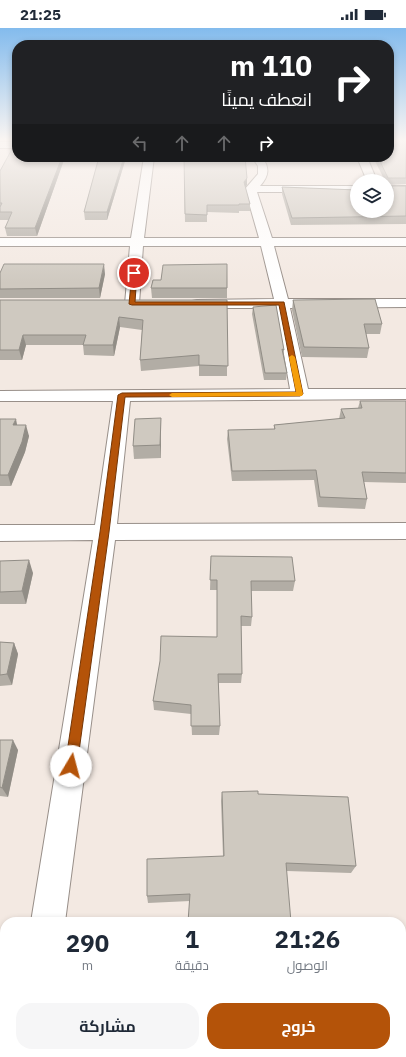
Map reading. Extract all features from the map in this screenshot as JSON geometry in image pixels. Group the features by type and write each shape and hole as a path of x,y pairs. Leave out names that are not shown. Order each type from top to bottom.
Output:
{"street":[{"path":"132,304 137,242 145,187"},
{"path":"250,189 350,189"},
{"path":"250,189 267,243 282,303 300,394"},
{"path":"394,189 406,189"},
{"path":"0,242 406,242"},
{"path":"187,304 406,303"},
{"path":"116,304 148,304"},
{"path":"0,396 406,394"},
{"path":"49,917 105,532 122,395"},
{"path":"0,532 406,531"}],"building":[{"path":"0,187 51,187 35,228 5,228 12,212 0,212 2,203 0,203"},
{"path":"91,187 115,187 107,212 84,212"},
{"path":"185,187 245,187 250,204 207,205 207,215 185,214"},
{"path":"283,187 350,190 350,217 292,218"},
{"path":"394,187 406,187 406,216 394,216"},
{"path":"4,264 104,264 99,288 0,289 0,273"},
{"path":"227,264 227,288 151,288 153,280 161,280 163,265"},
{"path":"375,299 382,324 364,324 369,348 304,347 293,300"},
{"path":"0,300 227,300 228,366 199,365 199,355 140,360 143,320 119,317 113,345 83,345 86,335 23,335 19,350 0,350"},
{"path":"276,305 287,373 265,373 253,307"},
{"path":"360,401 406,401 406,473 362,472 367,499 320,497 316,470 232,471 228,430 275,429 274,425 345,418 341,409 362,408"},
{"path":"161,418 160,445 133,446 135,419"},
{"path":"0,419 16,419 13,425 26,425 22,442 8,475 0,475"},
{"path":"211,556 292,557 295,581 251,581 252,617 241,616 242,674 218,674 220,726 191,726 191,705 153,701 160,661 161,636 217,637 217,580 210,580"},
{"path":"29,560 22,591 0,592 0,561"},
{"path":"0,642 14,643 7,674 0,675"},
{"path":"0,740 13,740 2,788 0,787"},
{"path":"258,791 258,794 348,797 356,866 286,863 291,917 188,917 190,894 147,896 147,859 224,856 222,792"}],"slow traffic":[{"path":"172,395 300,394 292,357"}],"route":[{"path":"71,766 105,532 122,395 300,394 282,303 132,304 134,273"}]}
